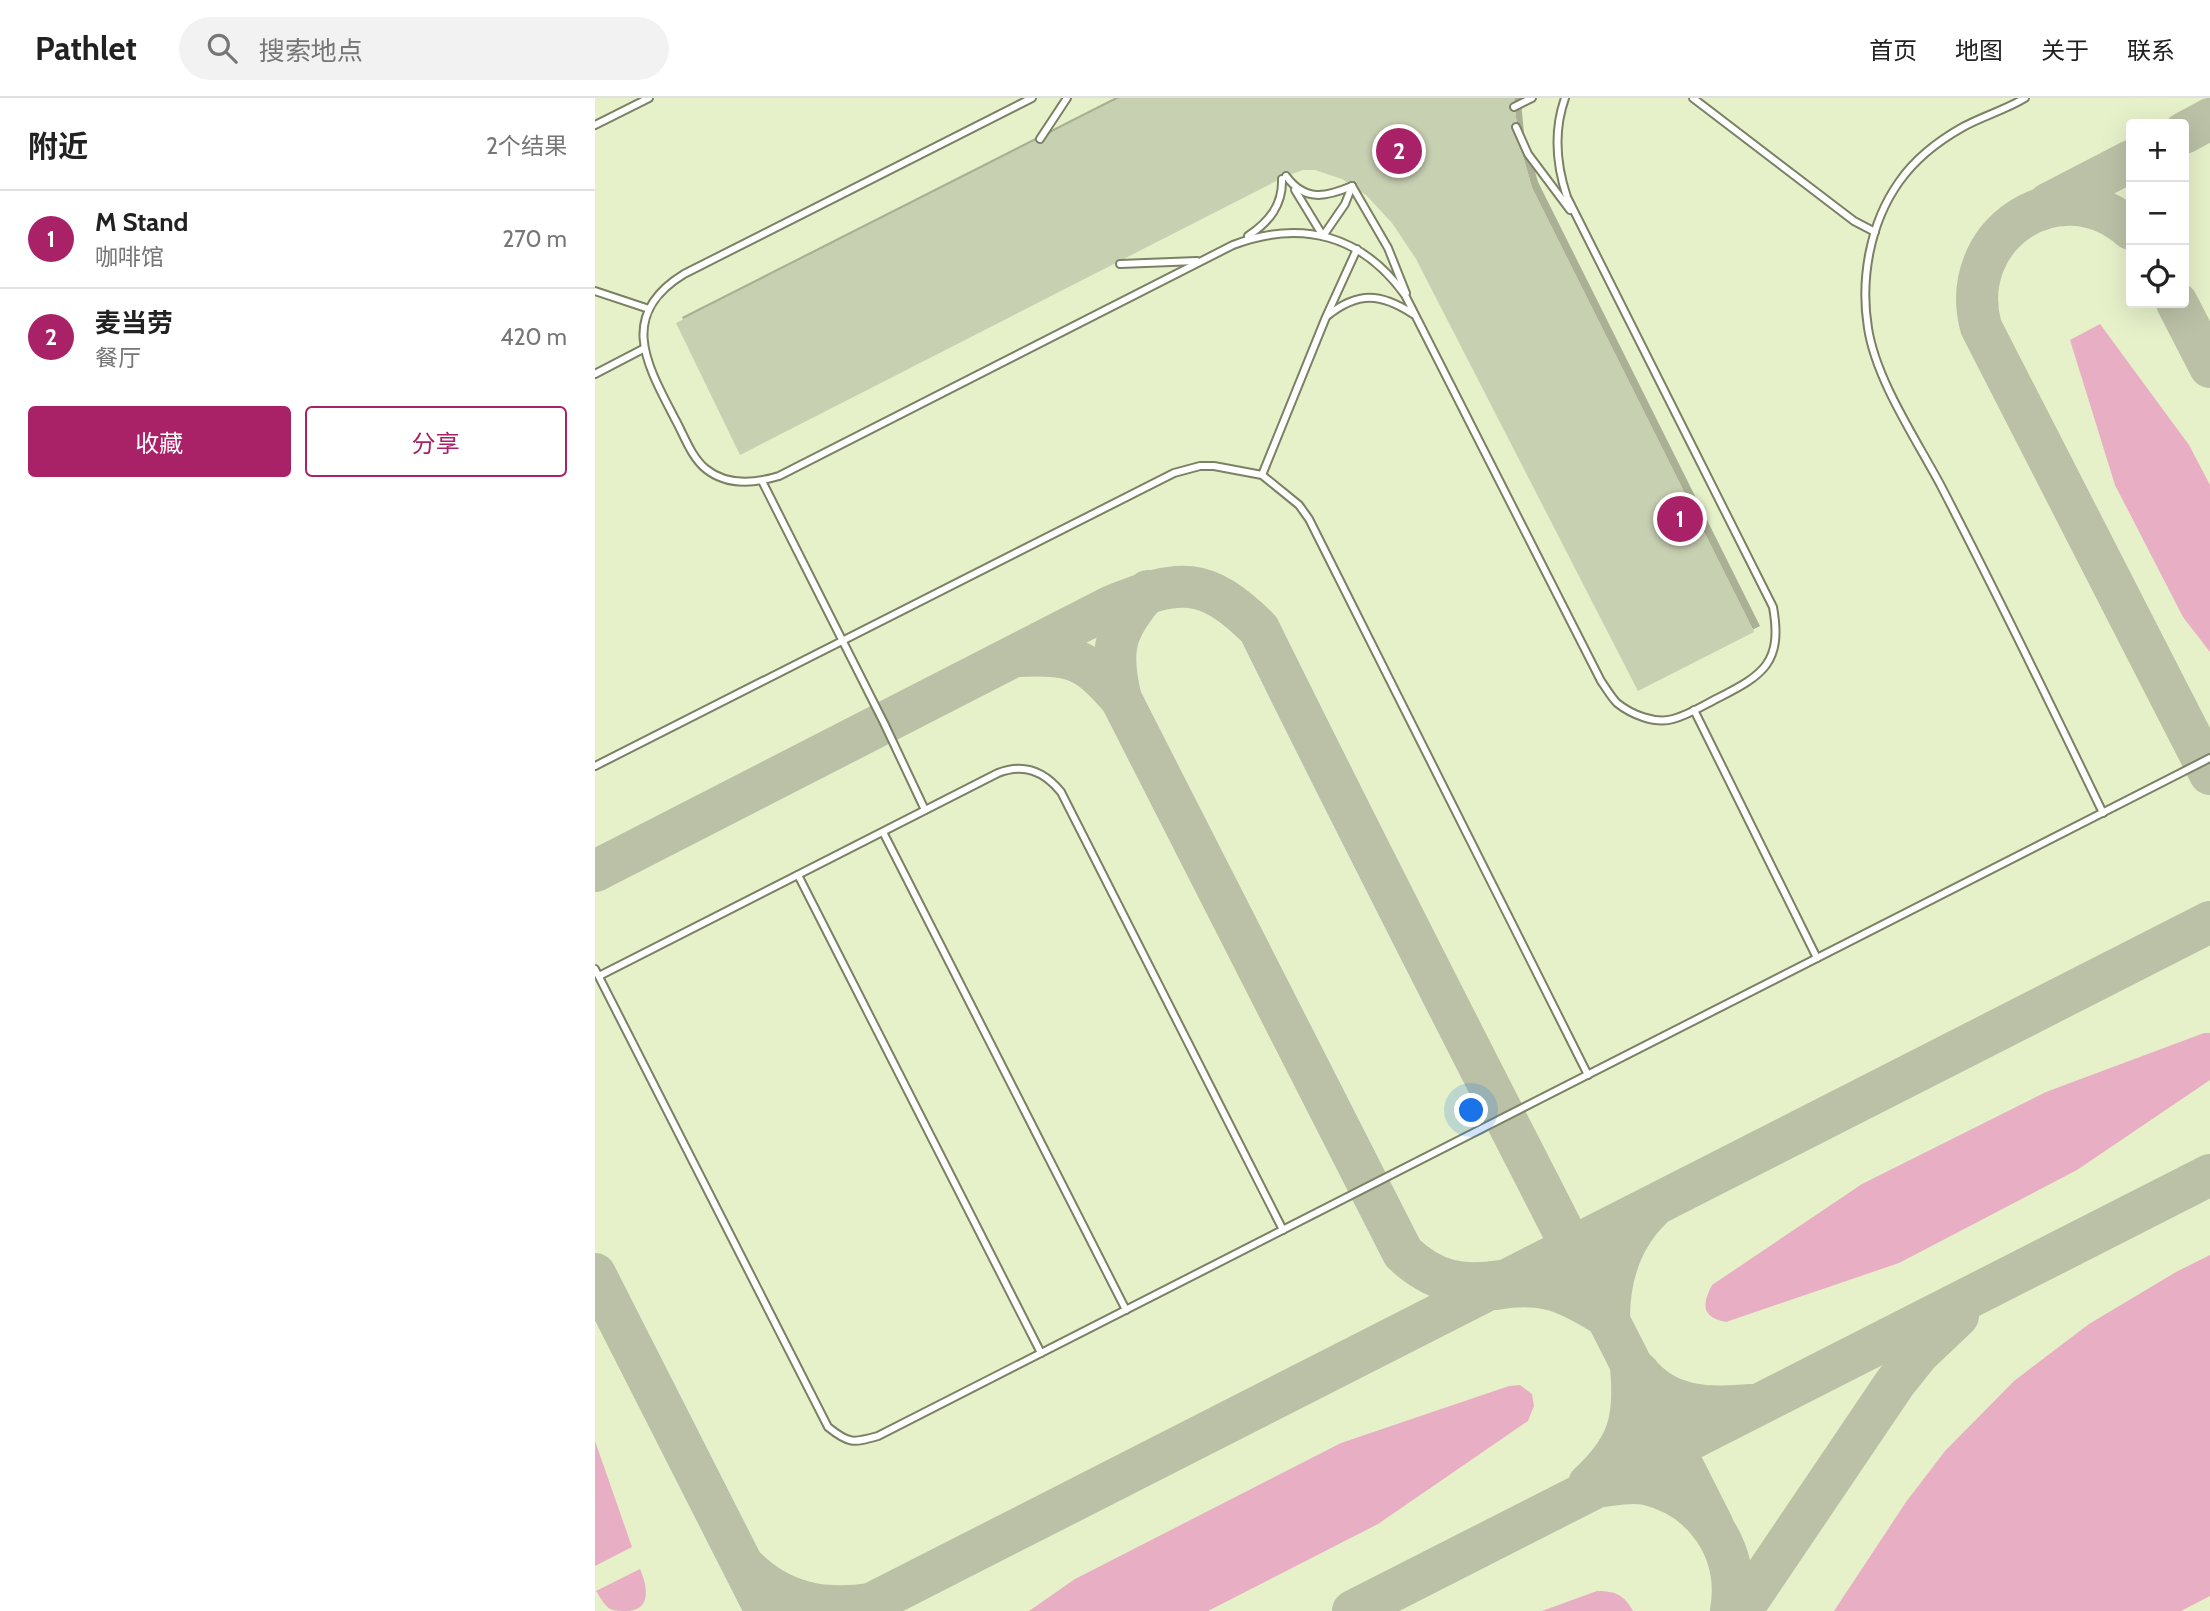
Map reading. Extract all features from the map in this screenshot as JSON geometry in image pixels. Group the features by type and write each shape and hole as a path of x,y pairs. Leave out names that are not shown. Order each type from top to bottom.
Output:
{"lane":[{"path":"595,125 649,98"},
{"path":"1032,98 684,274 659,293 649,309 643,349 658,387 695,457 706,470 740,482 762,481 798,468 1233,245 1270,235 1323,236 1357,249 1374,261 1405,295 1601,681 1616,702 1633,713 1654,720 1672,719 1751,681 1765,668 1775,647 1777,628 1773,607 1577,220 1560,176 1557,154 1557,132 1565,98"},
{"path":"1040,139 1067,98"},
{"path":"1693,98 1854,221 1875,232"},
{"path":"2025,98 1963,127 1937,144 1916,161 1898,183 1875,232 1867,269 1866,308 1873,349 1881,371 2015,631 2103,813"},
{"path":"1514,107 1528,99"},
{"path":"1516,127 1532,160 1577,220"},
{"path":"1233,245 1260,228 1271,217 1280,203 1284,177 1302,191 1320,196 1352,186"},
{"path":"1293,185 1323,236"},
{"path":"1323,236 1345,204 1352,186"},
{"path":"1352,186 1388,248 1415,315"},
{"path":"1262,475 1326,317 1357,249"},
{"path":"1120,264 1202,260"},
{"path":"595,291 649,309"},
{"path":"1326,317 1352,300 1375,297 1397,303 1415,315"},
{"path":"595,374 643,349"},
{"path":"595,766 1174,473 1201,466 1214,466 1262,475 1299,505 1309,519 1587,1075"},
{"path":"762,481 925,810"},
{"path":"1694,710 1817,958"},
{"path":"595,969 828,1427 843,1440 859,1442 879,1436 2210,758"},
{"path":"599,976 1008,769 1030,769 1042,773 1051,780 1068,806 1283,1230"},
{"path":"883,832 1126,1310"},
{"path":"798,875 1041,1353"}],"shaded area":[{"path":"595,98 2210,98 2210,1611 595,1611"},
{"path":"2100,324 2189,445 2210,485 2210,652 2183,617 2115,485 2070,340"},
{"path":"2210,1033 2210,1080 2077,1170 1899,1263 1726,1322 1708,1313 1705,1304 1712,1285 1862,1184 2046,1092"},
{"path":"2210,1255 2210,1596 2181,1611 1834,1611 1906,1502 1945,1451 2014,1381 2089,1324"},
{"path":"1520,1385 1532,1394 1534,1406 1528,1421 1378,1524 1208,1611 1029,1611 1075,1579 1341,1443 1509,1386"},
{"path":"595,1441 632,1547 595,1566"},
{"path":"640,1569 646,1589 641,1607 626,1611 610,1609 596,1591"},
{"path":"1597,1591 1619,1595 1633,1611 1542,1611"}],"building":[{"path":"1120,98 1514,98 1518,139 1532,188 1754,632 1638,691 1416,259 1392,223 1366,195 1342,179 1315,170 1303,170 1286,176 740,455 676,323"}],"taxiway":[{"path":"2189,130 2210,119"},
{"path":"2048,204 2126,164"},
{"path":"2126,226 2103,211 2073,205 2045,208 2019,220 1998,239 1984,264 1977,294 1981,327 2210,774"},
{"path":"2180,308 2210,367"},
{"path":"595,871 1112,606 1174,587 1190,587 1223,599 1259,629 1713,1526"},
{"path":"1121,699 1115,667 1117,641 1128,617 1148,591"},
{"path":"1017,656 1051,656 1076,661 1097,674 1121,699 1403,1253 1414,1263 1448,1280 1473,1283 1501,1281"},
{"path":"857,1611 2210,922"},
{"path":"1353,1611 2210,1175"},
{"path":"1609,1318 1611,1287 1619,1258 1625,1244 1652,1208"},
{"path":"595,1274 766,1611"},
{"path":"1495,1289 1528,1286 1555,1290 1581,1301 1609,1318"},
{"path":"1741,1611 1895,1383 1919,1353 1958,1316"},
{"path":"1589,1484 1613,1458 1627,1432 1632,1403 1631,1367"},
{"path":"1638,1372 1661,1393 1689,1404 1719,1407 1751,1405"},
{"path":"1603,1486 1646,1484 1686,1501 1702,1515 1715,1531 1730,1568 1733,1589 1731,1611"},
{"path":"746,1568 774,1589 804,1602 836,1606 871,1604"}],"place":[{"name":"麦当劳","path":"1399,151"},
{"name":"M Stand","path":"1680,519"}]}
